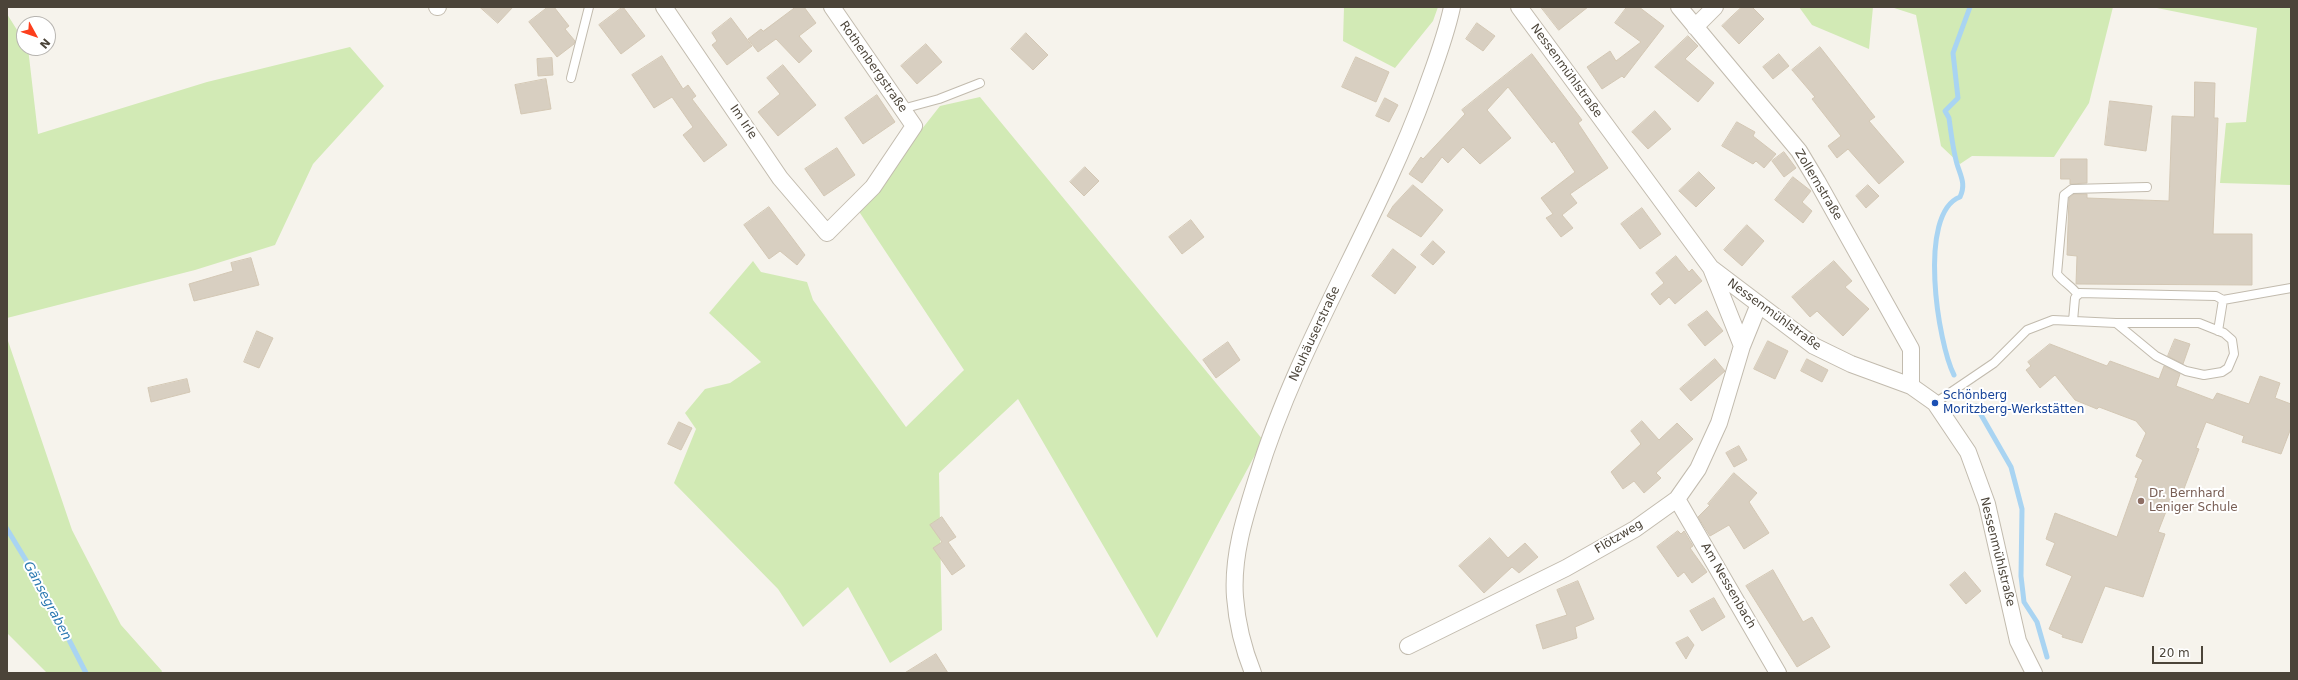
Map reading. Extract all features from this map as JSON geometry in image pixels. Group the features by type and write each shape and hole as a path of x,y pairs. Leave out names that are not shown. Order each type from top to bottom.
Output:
{"street":[{"name":"Im Irle","path":"664,7 780,178 827,233 872,187 914,126"},
{"name":"Rothenbergstraße","path":"832,7 914,126"},
{"name":"Neuhäuserstraße","path":"1252,673 1240,638 1235,595 1240,534 1268,443 1312,340 1406,144 1448,29 1452,7"},
{"name":"Nessenmühlstraße","path":"1519,7 1711,268 1814,346 1851,364 1911,386 1934,403 1968,452 1987,504 2018,641 2034,673"},
{"name":"Zollernstraße","path":"1679,7 1799,152 1817,181 1911,349 1911,386"},
{"path":"1695,26 1715,7"},
{"path":"1711,268 1742,346"},
{"name":"Flötzweg","path":"1408,646 1566,568 1635,530 1677,499 1698,469 1719,423 1742,346 1759,304"},
{"name":"Am Nessenbach","path":"1677,499 1778,673"}],"lane":[{"path":"571,78 589,7"},
{"path":"902,109 939,99 980,82"},
{"path":"2078,295 2071,285 2062,280 2057,274 2064,195 2072,189 2147,187"},
{"path":"2078,295 2216,296 2223,300 2291,288"},
{"path":"2073,321 2075,298 2078,295"},
{"path":"2218,331 2223,300"},
{"path":"1934,403 1994,363 2027,330 2053,320 2116,323 2199,323 2218,331 2232,340 2234,354 2228,368 2222,372 2204,375 2186,371 2156,356 2116,323"}],"green space":[{"path":"1344,7 1438,7 1433,21 1395,68 1343,41"},
{"path":"1799,7 1873,7 1869,49 1812,25"},
{"path":"1891,7 2113,7 2089,103 2054,157 1972,156 1960,164 1941,146 1916,15"},
{"path":"2152,7 2291,7 2291,185 2220,183 2226,123 2246,122 2257,28"},
{"path":"7,14 16,28 16,56 29,56 38,134 207,82 350,47 384,86 313,164 275,245 195,270 7,318"},
{"path":"980,97 1263,440 1157,638 1018,399 939,473 942,630 890,663 848,587 803,627 778,589 674,483 696,429 685,413 705,389 730,383 761,362 709,313 753,261 761,272 807,282 813,300 906,427 964,370 858,210 940,106"},
{"path":"7,338 72,530 121,625 162,671 161,673 47,673 7,633"}],"building":[{"path":"480,7 513,7 498,23"},
{"path":"548,7 554,7 569,26 565,29 575,41 574,44 557,57 529,22"},
{"path":"623,7 645,36 621,54 599,25"},
{"path":"796,7 804,7 816,23 799,36 812,51 799,63 776,39 758,52 748,39 761,29 763,31"},
{"path":"1541,7 1588,7 1559,30"},
{"path":"1627,7 1639,7 1664,26 1624,78 1622,76 1602,89 1587,67 1610,51 1616,61 1641,42 1615,23"},
{"path":"1742,7 1752,7 1764,19 1739,44 1722,26"},
{"path":"731,18 752,46 727,65 712,45 717,41 712,33"},
{"path":"1477,23 1495,36 1483,51 1466,39"},
{"path":"1026,33 1048,55 1033,70 1011,49"},
{"path":"1688,36 1698,46 1685,59 1714,83 1698,102 1655,67"},
{"path":"926,44 942,62 917,84 901,66"},
{"path":"1820,47 1875,117 1869,121 1904,162 1879,184 1848,149 1837,158 1828,146 1841,136 1812,99 1815,97 1792,70"},
{"path":"1532,54 1582,120 1578,123 1608,168 1570,194 1577,203 1562,215 1573,228 1561,237 1546,218 1553,214 1541,198 1575,172 1554,141 1552,143 1508,87 1487,110 1511,138 1480,164 1463,147 1448,163 1442,157 1422,183 1409,174 1421,157 1423,159 1465,114 1462,110"},
{"path":"1779,54 1789,66 1773,79 1763,67"},
{"path":"662,56 683,89 688,85 696,96 692,99 727,145 704,162 683,135 693,127 672,97 654,108 632,75"},
{"path":"1356,57 1389,72 1376,102 1342,87"},
{"path":"552,58 553,75 538,76 537,59"},
{"path":"783,65 816,105 778,136 758,112 780,94 767,78"},
{"path":"546,79 551,109 521,114 515,85"},
{"path":"2195,82 2215,83 2214,118 2218,118 2213,234 2252,234 2252,285 2076,284 2077,256 2067,255 2069,198 2074,194 2087,194 2087,198 2169,201 2172,116 2194,117"},
{"path":"877,95 895,122 863,144 845,118"},
{"path":"1385,98 1398,105 1389,122 1376,116"},
{"path":"2110,101 2152,106 2146,151 2105,145"},
{"path":"1655,111 1671,129 1648,149 1632,132"},
{"path":"1737,122 1755,132 1753,136 1776,154 1764,168 1756,161 1753,164 1722,146"},
{"path":"837,148 855,175 824,196 805,169"},
{"path":"1784,152 1796,168 1784,177 1772,161"},
{"path":"2061,159 2087,159 2087,183 2070,184 2070,179 2061,179"},
{"path":"1085,167 1099,181 1084,196 1070,182"},
{"path":"1699,172 1715,188 1696,207 1679,191"},
{"path":"1793,177 1811,191 1802,202 1812,211 1803,223 1775,200"},
{"path":"1413,185 1443,210 1421,237 1387,216 1393,206"},
{"path":"1868,185 1879,196 1866,208 1856,196"},
{"path":"769,207 805,255 797,265 780,251 769,259 744,225"},
{"path":"1642,208 1661,234 1640,249 1621,224"},
{"path":"1191,220 1204,237 1182,254 1169,237"},
{"path":"1747,225 1764,241 1742,266 1724,250"},
{"path":"1433,241 1445,252 1433,265 1421,255"},
{"path":"1393,249 1416,267 1395,294 1372,276"},
{"path":"1676,256 1689,272 1692,269 1702,281 1675,304 1669,297 1660,305 1651,294 1664,283 1656,273"},
{"path":"251,258 259,285 194,301 189,284 233,271 231,263"},
{"path":"1834,261 1852,281 1845,287 1869,309 1843,336 1817,311 1810,317 1792,297"},
{"path":"1707,311 1723,331 1705,346 1688,325"},
{"path":"257,331 273,338 259,368 244,362"},
{"path":"2175,339 2190,344 2183,364 2168,356"},
{"path":"1768,341 1788,351 1775,379 1754,369"},
{"path":"1228,342 1240,360 1216,378 1203,360"},
{"path":"2050,344 2107,366 2110,361 2159,379 2164,366 2180,374 2176,386 2213,400 2217,393 2249,404 2260,376 2280,383 2275,398 2291,404 2291,428 2281,454 2242,442 2244,436 2206,422 2196,448 2199,449 2182,494 2174,491 2158,532 2165,534 2143,597 2105,586 2082,643 2062,637 2063,635 2049,629 2072,576 2046,565 2055,543 2046,539 2055,513 2117,537 2138,478 2135,477 2143,460 2136,456 2146,433 2136,421 2099,407 2097,409 2075,400 2055,375 2040,388 2026,370 2031,366 2028,362"},
{"path":"1715,359 1725,371 1691,401 1680,389"},
{"path":"1807,359 1828,370 1822,382 1801,371"},
{"path":"187,379 190,392 151,402 148,388"},
{"path":"1642,421 1659,440 1677,423 1693,439 1656,473 1661,478 1644,493 1634,481 1623,489 1611,472 1641,444 1631,431"},
{"path":"679,422 692,428 681,450 668,444"},
{"path":"1739,446 1747,460 1734,467 1726,453"},
{"path":"1734,473 1757,493 1749,502 1769,533 1744,549 1729,525 1710,536 1698,517 1710,505 1708,504"},
{"path":"942,517 956,537 948,542 965,566 952,575 933,548 942,542 930,525"},
{"path":"1678,531 1681,534 1684,531 1693,546 1690,548 1707,572 1692,583 1684,572 1678,577 1657,547"},
{"path":"1490,538 1508,558 1525,543 1538,557 1519,573 1512,567 1484,593 1459,566"},
{"path":"1773,570 1803,622 1812,617 1830,647 1797,667 1746,586"},
{"path":"1965,572 1981,591 1966,604 1950,585"},
{"path":"1578,581 1594,619 1575,627 1577,638 1543,649 1536,625 1567,615 1557,590"},
{"path":"1714,598 1725,617 1702,631 1690,611"},
{"path":"1688,637 1694,645 1686,659 1676,643"},
{"path":"936,654 948,673 905,673"}],"waterway":[{"path":"1954,375 1942,336 1935,280 1935,252 1939,227 1947,208 1960,197 1963,188 1954,153 1949,118 1945,111 1958,98 1953,53 1970,7"},
{"path":"1976,406 2011,467 2022,509 2021,576 2024,602 2037,622 2047,657"},
{"name":"Gänsegraben","path":"7,529 41,585 86,673"}],"place":[{"name":"Schönberg Moritzberg-Werkstätten","path":"1935,403"},
{"name":"Dr. Bernhard Leniger Schule","path":"2141,501"}]}
